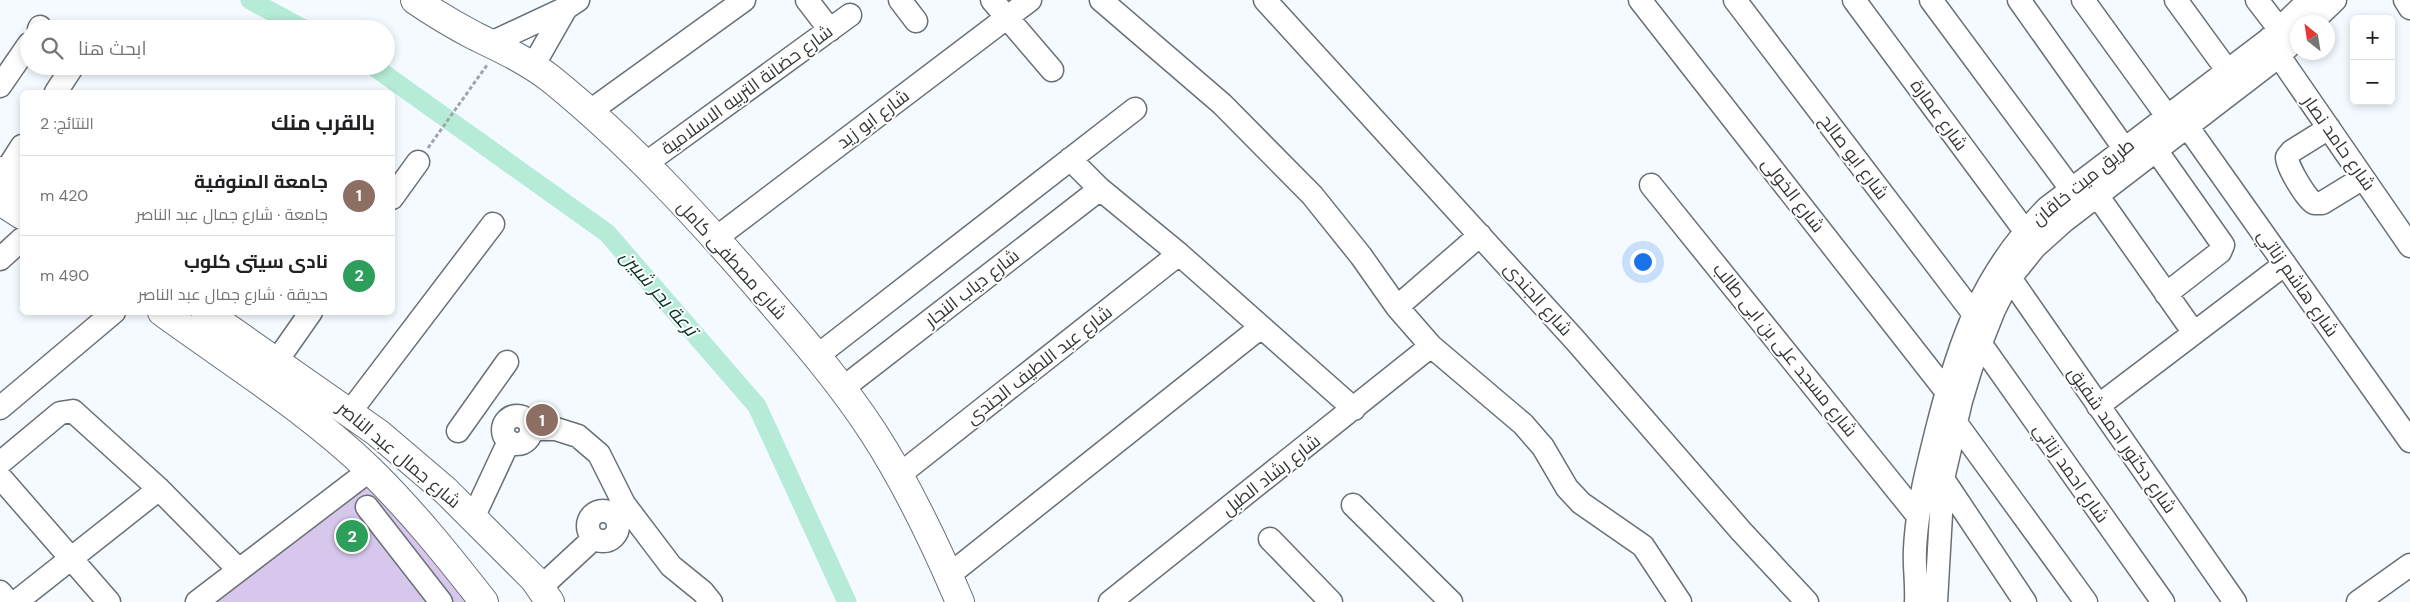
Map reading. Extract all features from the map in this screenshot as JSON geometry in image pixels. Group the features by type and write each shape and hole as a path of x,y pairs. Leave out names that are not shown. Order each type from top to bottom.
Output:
{"main road":[{"name":"شارع مصطفى كامل","path":"415,0 455,25 533,66 589,112 645,164 716,238 843,388 874,433 927,526 960,602"},
{"path":"0,201 20,214"},
{"name":"شارع جمال عبد الناصر","path":"166,315 324,430 370,470 438,542 484,602"},
{"name":"شارع جمال عبد الناصر","path":"209,315 350,412 446,491 473,518 539,593"}],"street":[{"path":"589,112 744,0"},
{"path":"807,0 830,30"},
{"path":"900,0 916,21"},
{"path":"992,0 1052,70"},
{"name":"شارع ابو زيد","path":"716,238 1030,0"},
{"path":"1101,0 1222,104 1312,194 1397,307 1431,346 1523,424 1543,447 1567,488 1581,504 1643,546 1680,602"},
{"name":"شارع الجندى","path":"1265,0 1575,340 1741,531 1807,602"},
{"name":"شارع الخولى","path":"1640,0 1946,391"},
{"name":"شارع ابو صالح","path":"1735,0 1973,314"},
{"name":"شارع عمارة","path":"1854,0 2024,231"},
{"path":"1931,0 2071,189"},
{"path":"2019,0 2124,148"},
{"path":"2083,0 2167,116"},
{"path":"2176,0 2227,70"},
{"name":"شارع حامد نصار","path":"2258,0 2329,128 2410,246"},
{"name":"طريق ميت خاقان","path":"1936,602 1943,479 1956,423 1980,344 2010,278 2049,234 2097,194 2187,126 2281,41 2309,0"},
{"path":"2319,15 2335,0"},
{"path":"2405,0 2410,8"},
{"path":"491,43 572,4"},
{"path":"533,66 572,4"},
{"name":"شارع حضانة التربيه الاسلامية","path":"645,164 850,15"},
{"name":"طريق ميت خاقان","path":"1916,602 1915,551 1918,516 1928,464 1946,391 1973,314 1996,269 2024,231 2071,189 2227,70 2281,41"},
{"path":"0,86 20,57"},
{"path":"57,90 67,75"},
{"path":"817,356 1135,109"},
{"name":"شارع هاشم زناتي","path":"2187,126 2410,441"},
{"path":"2329,128 2292,151 2287,157 2289,165 2308,199 2314,203 2322,203 2363,178"},
{"path":"2156,150 2223,245 2220,252 2166,294"},
{"path":"9,177 20,151"},
{"path":"1070,159 1100,188 1179,254 1354,409"},
{"path":"395,194 418,162"},
{"name":"شارع مسجد على بن ابى طالب","path":"1651,185 1918,516"},
{"name":"شارع دياب النجار","path":"843,388 1100,188"},
{"path":"2097,194 2194,333"},
{"path":"350,412 493,224"},
{"path":"1397,307 1480,236"},
{"path":"0,259 20,241"},
{"name":"شارع عبد اللطيف الجندى","path":"898,476 1179,254"},
{"path":"2098,406 2285,264"},
{"name":"شارع دكتور احمد شفيق","path":"2010,278 2235,602"},
{"path":"0,408 110,315"},
{"path":"276,362 309,315"},
{"path":"949,575 1261,327"},
{"name":"شارع احمد زناتي","path":"1980,344 2163,602"},
{"name":"شارع رشاد الطبل","path":"1110,602 1431,346"},
{"path":"458,431 507,362"},
{"path":"485,394 511,416"},
{"path":"0,463 60,413 73,411 159,489 239,570"},
{"path":"516,415 527,419 532,429 528,439 514,444 509,441 503,431 506,420 516,415"},
{"path":"1956,423 2086,602"},
{"path":"532,429 556,429 578,436 599,454 618,509 618,524 615,536 605,542 593,539 539,593"},
{"path":"473,518 509,441"},
{"path":"197,602 370,470"},
{"path":"0,477 109,602"},
{"path":"1943,479 2025,602"},
{"path":"6,599 71,559 159,489"},
{"path":"1353,505 1451,602"},
{"path":"367,507 441,602"},
{"path":"618,509 671,566 703,592 711,602"},
{"path":"1270,539 1331,602"},
{"path":"2358,602 2410,565"}],"path":[{"path":"418,162 483,72"}],"shaded area":[{"path":"370,470 472,602 197,602"}],"waterway":[{"name":"ترعة بحر شبين","path":"250,0 287,20"},
{"name":"ترعة بحر شبين","path":"386,75 607,233 757,406 847,602"}],"place":[{"name":"جامعة المنوفية","path":"542,420"},
{"name":"نادى سيتى كلوب","path":"352,536"}]}
